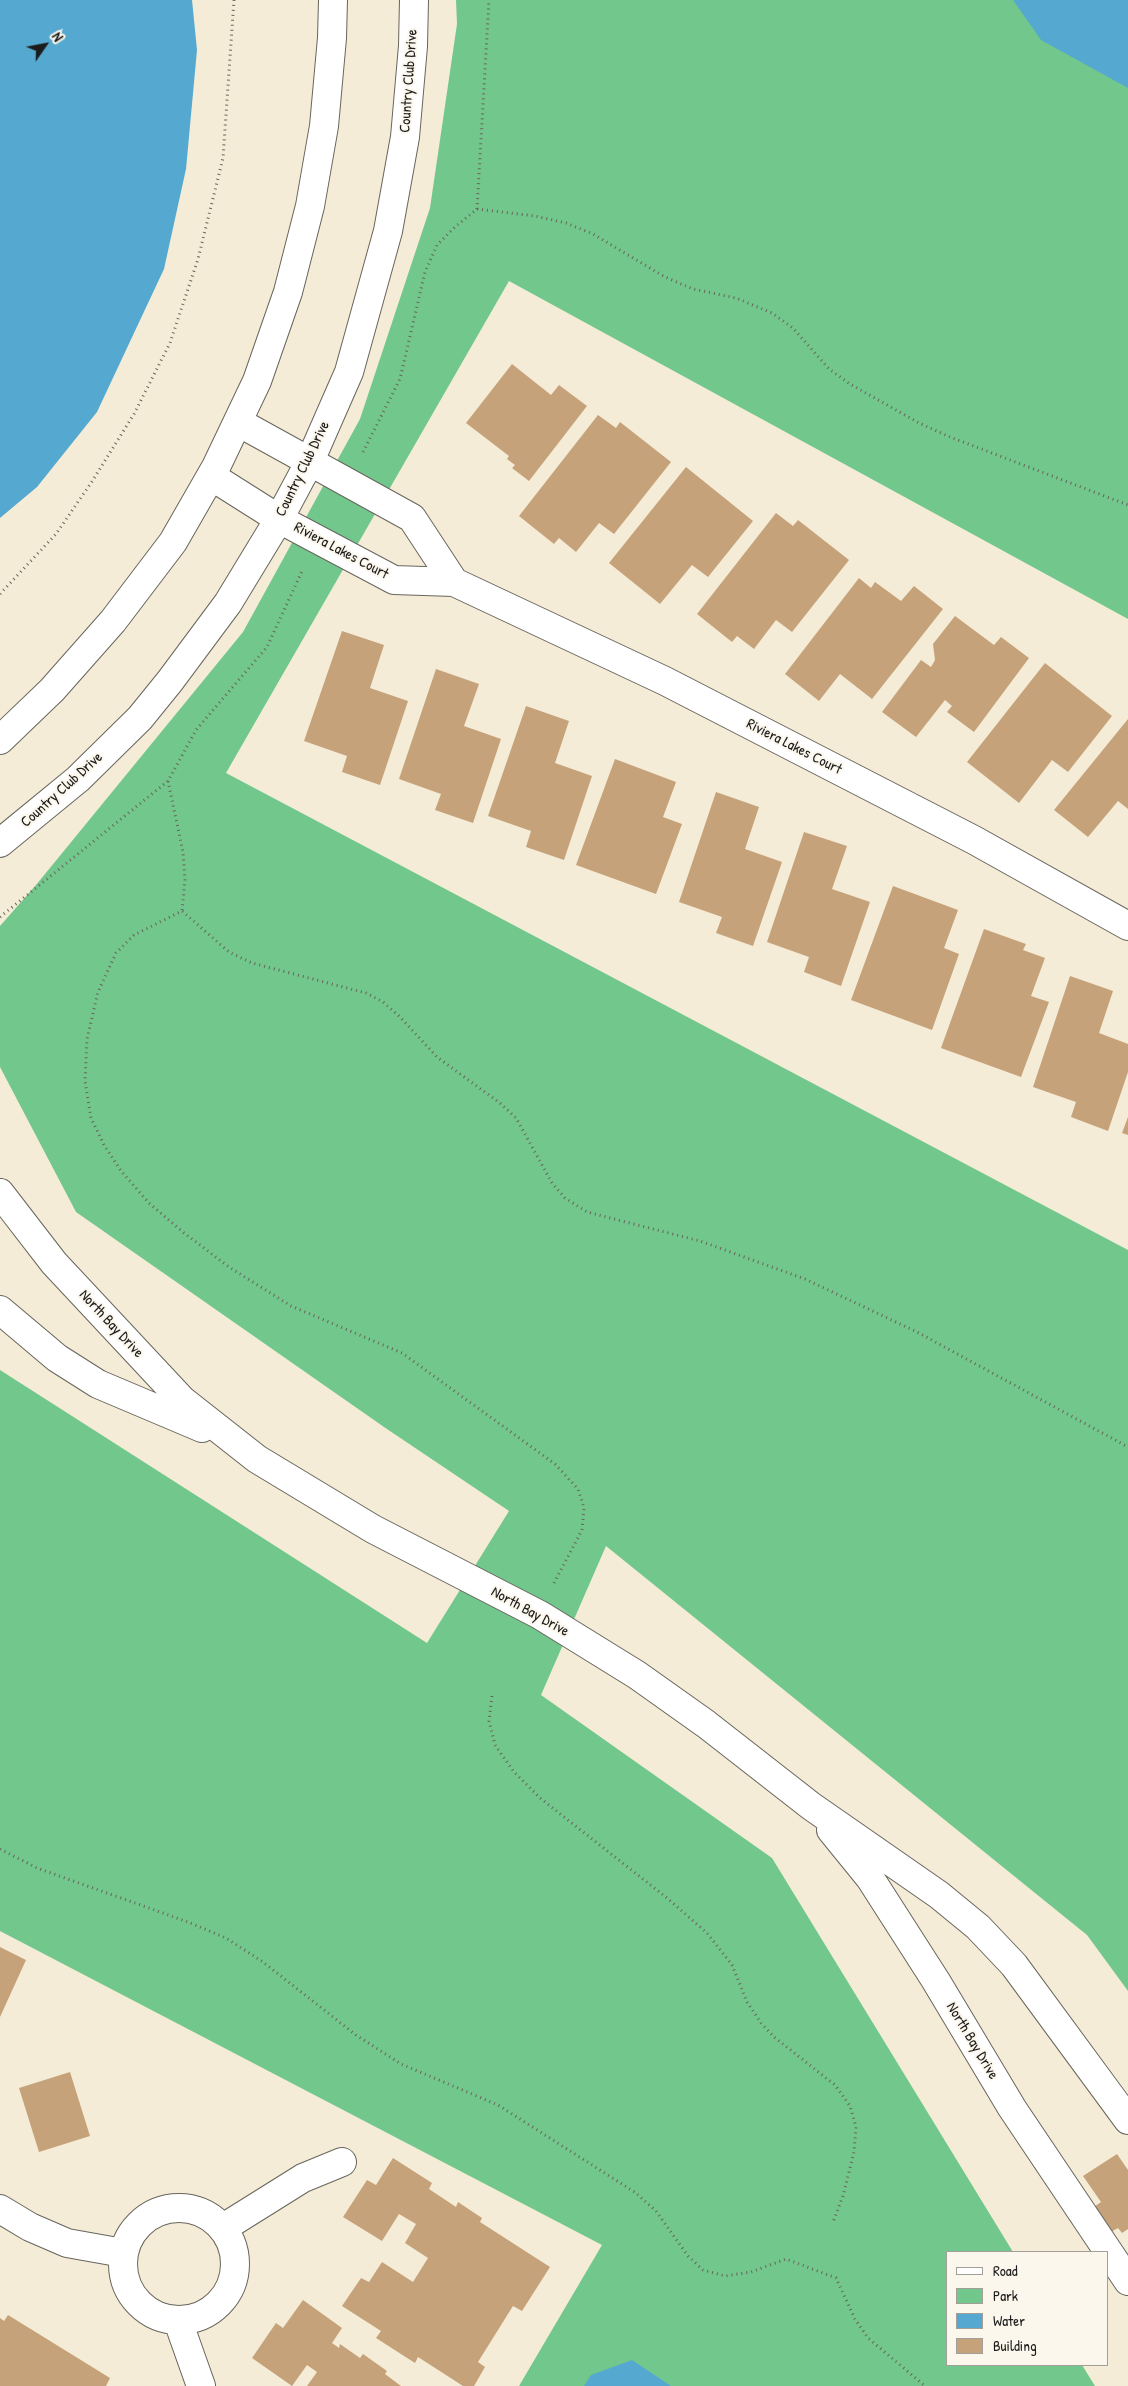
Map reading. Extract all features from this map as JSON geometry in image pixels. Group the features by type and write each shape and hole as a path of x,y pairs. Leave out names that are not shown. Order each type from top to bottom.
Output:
{"street":[{"path":"0,740 52,690 113,621 173,542 211,476 257,381 288,292 310,206 324,126 332,38 333,0"},
{"name":"Country Club Drive","path":"0,843 78,779 140,718 228,603 279,519 310,461 349,372 388,231 405,137 413,46 414,0"},
{"path":"238,422 412,518 454,582"},
{"name":"Riviera Lakes Court","path":"211,476 279,519 394,580 454,582 665,681 974,840 1128,926"},
{"name":"North Bay Drive","path":"0,1193 54,1263 182,1400 256,1459 373,1529 540,1615 637,1675 706,1724 811,1806 938,1895 978,1927 1014,1965 1128,2120"},
{"name":"North Bay Drive","path":"0,1310 57,1358 98,1384 234,1442"},
{"name":"North Bay Drive","path":"811,1806 870,1878 936,1981 1012,2108 1108,2251"},
{"path":"223,2228 303,2178 342,2162"},
{"path":"188,2208 207,2214 223,2228 233,2245 236,2266 232,2286 219,2304 203,2316 178,2321 158,2317 134,2300 126,2282 123,2253 130,2234 146,2217 164,2209 188,2208"},
{"path":"0,2209 30,2227 67,2243 123,2253"},
{"name":"North Bay Drive","path":"1108,2251 1128,2281"},
{"path":"178,2321 201,2386"}],"path":[{"path":"0,594 56,534 91,483 134,414 170,343 198,259 223,158 234,0"},
{"path":"478,209 535,216 566,223 592,234 665,277 692,288 736,298 772,313 793,328 829,369 850,384 920,422 950,437 1128,505"},
{"path":"168,781 183,852 185,880 182,911"},
{"path":"182,911 228,952 252,963 366,993 383,1002 437,1057 500,1102 516,1118 552,1183 565,1198 587,1212 700,1241 805,1279 917,1332 1128,1447"},
{"path":"182,911 134,934 116,954 98,992 87,1039 86,1081 91,1118 104,1145 121,1171 150,1203 184,1233 229,1267 292,1306 402,1353 554,1464 578,1489 584,1508 582,1530 554,1583"},
{"path":"492,1696 489,1721 495,1745 514,1772 540,1798 667,1898 707,1933 732,1965 747,2002 761,2022 774,2037 835,2085 850,2106 856,2127 854,2152 844,2196 832,2222"},
{"path":"0,1849 37,1868 188,1922 226,1938 263,1962 356,2035 401,2064 498,2105 636,2193 656,2211 688,2256 703,2270 725,2276 751,2272 786,2259 836,2278 854,2318 868,2338 925,2386"}],"green space":[{"path":"456,0 1128,0 1128,619 509,281 226,773 1128,1250 1128,1991 1087,1935 606,1546 541,1695 772,1858 1012,2251 946,2251 946,2366 1083,2366 1095,2386 519,2386 602,2245 0,1931 0,1370 427,1643 509,1511 384,1427 76,1212 0,1067 0,926 36,885 243,632 360,419 430,208 457,24"}],"water":[{"path":"0,0 192,0 197,50 186,169 164,269 97,412 37,487 0,518"},
{"path":"1013,0 1128,0 1128,88 1041,40"},
{"path":"632,2360 671,2386 584,2386 591,2375"}],"building":[{"path":"512,364 551,395 559,385 587,406 529,481 512,468 515,465 507,459 509,456 466,423"},
{"path":"598,415 616,428 620,422 671,462 614,534 599,523 576,552 559,538 554,544 519,516"},
{"path":"686,467 753,521 708,577 692,565 660,604 609,563"},
{"path":"776,513 793,526 798,520 849,560 792,632 776,620 754,649 737,636 732,642 697,614"},
{"path":"859,578 871,588 875,582 901,601 914,586 943,609 872,699 840,674 819,701 785,674"},
{"path":"955,616 994,645 1001,637 1029,658 974,732 947,712 952,706 945,700 916,737 882,712 921,660 931,667 935,660 933,644"},
{"path":"342,631 384,645 370,688 408,701 380,785 342,772 347,756 304,741"},
{"path":"1045,663 1112,716 1068,772 1052,760 1019,803 967,762"},
{"path":"436,669 479,684 464,726 501,739 473,823 435,810 441,794 399,779"},
{"path":"526,706 569,721 555,763 592,776 564,860 526,847 531,831 488,816"},
{"path":"1128,719 1128,809 1118,801 1088,837 1054,810"},
{"path":"615,759 676,782 663,817 682,824 656,894 576,865"},
{"path":"716,792 759,807 745,849 782,862 753,946 716,933 722,917 679,902"},
{"path":"804,832 847,846 832,889 870,902 841,986 804,972 809,957 767,942"},
{"path":"893,886 958,910 944,948 959,954 932,1030 851,1000"},
{"path":"984,929 1026,944 1023,950 1045,958 1031,996 1049,1002 1021,1077 941,1048"},
{"path":"1070,976 1113,991 1099,1033 1128,1044 1128,1072 1108,1131 1071,1117 1076,1102 1033,1087"},
{"path":"1128,1117 1128,1135 1122,1133"},
{"path":"0,1947 26,1960 0,2017"},
{"path":"70,2072 90,2136 39,2152 19,2088"},
{"path":"1117,2154 1128,2170 1128,2229 1122,2233 1118,2228 1111,2232 1094,2207 1101,2202 1083,2176"},
{"path":"393,2158 432,2183 429,2189 456,2207 458,2202 482,2218 480,2222 550,2267 522,2311 513,2306 478,2362 485,2367 474,2386 463,2386 418,2357 415,2363 376,2338 381,2331 342,2306 361,2278 369,2282 382,2262 413,2282 428,2258 405,2243 416,2224 399,2214 382,2241 343,2217 367,2180 376,2185"},
{"path":"303,2300 342,2328 332,2343 339,2348 340,2344 360,2358 363,2354 387,2371 385,2374 401,2386 307,2386 317,2372 307,2365 292,2386 252,2358 276,2323 283,2328"},
{"path":"8,2315 110,2378 106,2386 0,2386 0,2318 4,2321"}]}
